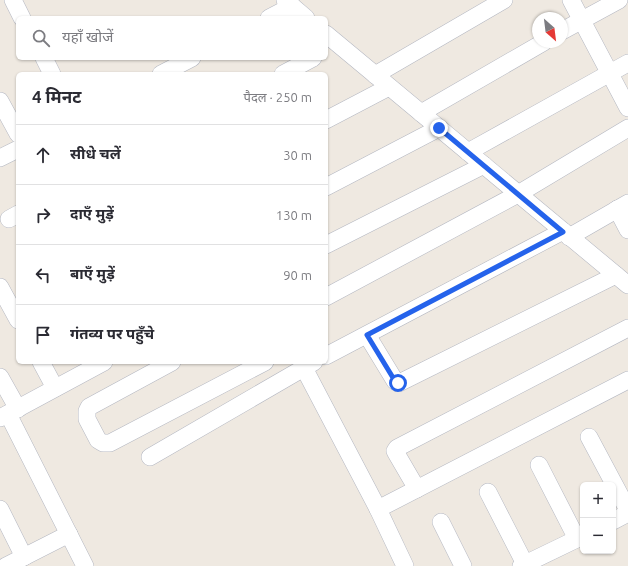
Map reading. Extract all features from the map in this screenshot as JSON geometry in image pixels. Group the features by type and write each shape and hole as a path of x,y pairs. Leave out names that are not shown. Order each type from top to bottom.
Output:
{"street":[{"path":"13,0 21,16"},
{"path":"375,75 504,0"},
{"path":"571,0 628,108"},
{"path":"568,28 619,0"},
{"path":"272,16 288,3 304,16"},
{"path":"330,43 375,75 622,280 398,383 395,381 367,335"},
{"path":"421,113 534,48"},
{"path":"45,60 51,72"},
{"path":"166,72 188,60"},
{"path":"286,72 309,60"},
{"path":"468,152 628,63"},
{"path":"328,119 389,87"},
{"path":"0,101 16,130"},
{"path":"328,186 439,128"},
{"path":"328,296 518,194 628,128"},
{"path":"0,158 16,150"},
{"path":"328,244 484,165"},
{"path":"328,355 623,206 628,230"},
{"path":"0,287 16,316"},
{"path":"417,489 396,453 397,448 628,328"},
{"path":"42,364 55,388"},
{"path":"8,414 100,364"},
{"path":"168,364 89,407 87,411 87,418 99,441 103,443 110,442 261,364"},
{"path":"150,457 309,365 405,566"},
{"path":"0,377 8,414 85,566"},
{"path":"378,510 628,380"},
{"path":"589,437 628,512 616,519"},
{"path":"488,492 523,565 580,537 539,465"},
{"path":"0,509 24,557"},
{"path":"441,522 463,566"},
{"path":"6,566 69,534"}],"route":[{"path":"398,383 395,381 367,335 563,232 439,128"}]}
